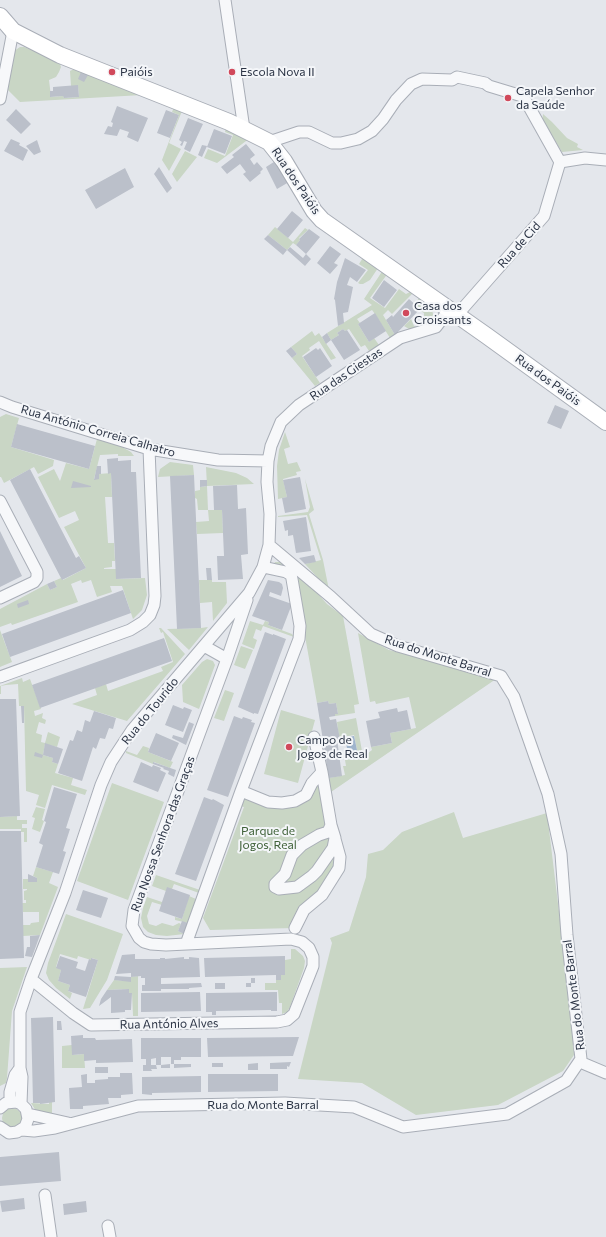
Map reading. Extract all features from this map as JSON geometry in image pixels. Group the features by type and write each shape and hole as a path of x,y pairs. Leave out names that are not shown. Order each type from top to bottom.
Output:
{"street":[{"path":"224,0 244,129"},
{"name":"Rua dos Paióis","path":"0,16 13,31 60,55 244,129 269,142 284,161 314,211 322,220 606,422"},
{"path":"0,99 13,31"},
{"path":"269,142 299,132 309,132 332,143 341,143 358,139 372,131 383,119 400,95 411,84 422,79 452,80 457,77 485,83 489,86 522,96 560,162 585,158 606,160"},
{"name":"Rua de Cid","path":"453,312 544,216 560,162"},
{"name":"Rua das Giestas","path":"268,461 271,446 281,422 300,405 400,338 436,326 453,312"},
{"name":"Rua António Correia Calhatro","path":"0,402 149,449 218,460 268,461"},
{"path":"0,677 130,630 143,622 150,615 154,605 155,596 149,449"},
{"name":"Rua do Tourido","path":"8,1103 22,1077 20,1068 20,1012 31,979 65,893 111,762 132,730 249,593 263,567 268,545 270,514 267,482 268,461"},
{"path":"0,502 37,572 38,578 34,582 0,598"},
{"name":"Rua do Monte Barral","path":"3,1131 14,1133 22,1130 55,1128 138,1106 285,1103 354,1107 403,1127 507,1114 566,1082 580,1062 581,1059 567,935 560,854 548,794 514,697 501,676 398,646 371,634 268,545"},
{"path":"186,944 240,791 299,639 300,626 291,575 286,572 263,567"},
{"name":"Rua Nossa Senhora das Graças","path":"249,593 227,659 132,916 132,926 139,938 144,942 151,944 166,945 291,939 302,942 309,948 313,957 313,966 304,990"},
{"path":"204,646 227,659"},
{"path":"295,928 304,910 322,895 339,868 340,857 331,825 322,772 314,737"},
{"path":"240,791 268,802 282,803 295,801 306,795 312,783 322,772"},
{"path":"331,825 328,832 319,835 302,845 292,855 285,874 274,887 279,889 297,887 312,876 333,848 335,838"},
{"name":"Rua António Alves","path":"31,979 85,1022 91,1025 277,1022 287,1020 294,1014 304,990"},
{"path":"580,1062 606,1073"},
{"path":"8,1103 26,1109 28,1114 27,1123 22,1130"},
{"name":"Rua do Monte Barral","path":"28,1114 70,1124"},
{"path":"45,1195 51,1237"}],"green space":[{"path":"20,47 24,47 59,61 61,67 59,72 56,77 49,80 51,97 79,97 78,86 71,86 70,71 76,68 142,95 20,102 8,90 14,51"},
{"path":"174,107 182,111 169,143 181,149 169,171 162,160 179,115 172,112"},
{"path":"543,114 567,138 578,144 577,147 583,150 562,152 548,129 544,129 542,124"},
{"path":"226,128 250,138 217,163 204,158 208,149 225,156 233,135 225,132"},
{"path":"185,151 197,157 177,182 172,174"},
{"path":"275,227 293,242 305,228 308,230 299,238 300,240 296,245 293,243 287,250 268,235"},
{"path":"364,256 378,268 370,280 360,284 358,283 368,270 359,264"},
{"path":"383,270 388,273 370,298 385,308 399,289 406,294 412,291 413,293 392,314 388,310 383,315 395,335 390,338 372,310 357,319 360,323 358,324 369,342 374,338 379,345 369,351 365,345 361,347 349,329 345,331 343,329 337,333 339,335 331,340 327,333 372,305 364,299"},
{"path":"419,298 422,298 430,303 433,315 431,322 427,326 409,329 404,326 411,319 414,326 418,327 424,322 424,313 419,310 420,308 415,304"},
{"path":"312,331 315,336 319,333 336,358 331,360 319,341 309,348 310,350 302,356 320,383 315,386 292,358 297,354 291,347"},
{"path":"6,414 19,418 11,447 54,460 53,466 38,474 34,467 4,483 0,477 0,417"},
{"path":"285,432 290,447 284,449 288,464 297,462 301,471 296,472 297,475 283,479 287,497 278,499 277,466 279,450"},
{"path":"97,439 122,447 131,452 134,456 118,456 118,454 100,455 94,479 99,479 99,474 111,473 112,497 105,497 108,543 114,543 115,561 112,561 112,567 104,569 116,569 116,579 145,578 147,595 142,610 133,619 122,586 110,586 112,592 97,597 91,580 82,583 81,580 71,584 78,602 12,625 11,623 0,627 0,609 47,584 50,590 57,587 54,581 61,578 63,580 86,568 64,527 79,520 75,511 59,518 38,477 54,469 60,481 66,463 89,469"},
{"path":"170,462 193,465 194,475 158,477 160,469"},
{"path":"206,467 236,473 247,478 254,484 207,486"},
{"path":"305,479 314,510 309,514 323,560 329,590 305,564 321,560 307,515 278,517 308,512 310,507"},
{"path":"207,486 208,510 198,510 195,491 200,490 200,487"},
{"path":"208,510 222,510 223,533 197,534 196,522 209,521"},
{"path":"275,562 281,562 300,574 327,604 343,616 359,704 354,705 355,713 335,716 335,714 338,714 336,703 329,704 328,701 317,703 294,575 273,566"},
{"path":"199,580 226,582 227,603 213,621 212,602 200,603"},
{"path":"250,621 263,625 265,621 269,622 268,625 292,634 294,637 263,626 261,631 256,629 253,638 257,640 254,649 242,644"},
{"path":"208,627 189,650 167,629 201,628"},
{"path":"159,628 161,628 185,654 127,721 72,704 97,695 95,688 106,684 108,691 163,671 161,667 173,662 163,632 161,633"},
{"path":"0,630 12,662 0,667"},
{"path":"358,633 389,650 442,663 496,679 331,792 329,778 345,775 343,766 346,766 345,760 363,757 372,750 371,747 392,743 390,733 416,728 409,697 376,704 375,701 370,702"},
{"path":"241,646 253,650 245,669 234,665"},
{"path":"207,659 213,661 215,665 199,709 183,702 182,685 202,662"},
{"path":"22,678 23,682 30,679 41,709 34,711 35,716 43,713 42,718 46,720 45,724 39,722 36,733 42,735 41,742 45,743 48,732 60,737 57,747 45,744 43,755 53,758 52,762 58,764 55,773 73,778 71,785 87,790 85,795 52,785 45,808 36,805 39,795 26,791 24,706 19,706 18,684 1,686 0,694 0,686"},
{"path":"225,690 234,693 224,721 214,718"},
{"name":"Campo de Jogos de Real","path":"281,710 315,720 298,783 264,774"},
{"path":"356,718 362,751 358,755 354,735 339,738 337,722"},
{"path":"143,746 149,748 148,752 173,762 170,768 154,762 153,764 126,753 126,751 137,755"},
{"name":"Parque de Jogos, Real","path":"322,772 340,857 295,928 210,930 203,918 244,807 240,806 246,793 295,801"},
{"path":"112,783 164,802 128,900 77,881"},
{"path":"36,807 45,809 42,820 44,821 40,832 32,829 35,818 32,817"},
{"path":"454,812 463,838 547,813 576,1052 563,1071 498,1105 416,1115 362,1083 298,1079 332,943 330,938 349,931 366,877 368,854 383,850 402,832"},
{"path":"17,816 17,820 27,820 27,824 22,824 22,828 27,828 27,842 24,842 24,832 21,832 21,829 0,829 0,817"},
{"path":"36,867 53,872 49,883 58,887 40,935 23,936 23,925 30,925 31,923 39,922 39,912 23,912 22,903 26,903 26,900 24,900 24,891 27,890 23,889 23,879 28,879 28,882 37,881 37,878 33,876"},
{"path":"156,875 200,890 199,893 174,884 172,889 166,891 152,886"},
{"path":"189,896 196,899 188,923 175,920 175,917 182,919"},
{"path":"147,897 162,902 162,905 152,902 147,916 149,924 156,926 162,923 173,926 179,923 181,924 178,931 184,934 167,936 156,935 148,932 143,927 141,918"},
{"path":"66,914 123,934 107,980 90,1008 83,1009 98,960 92,958 91,960 78,956 77,959 60,954 56,967 61,970 58,981 70,985 68,991 72,993 70,999 56,988 49,980 46,973 48,963"},
{"path":"291,949 295,949 303,956 305,961 304,968 290,1007 287,1012 282,1014 282,1003 279,1003 278,990 265,990 265,983 276,983 276,980 281,979 281,975 285,974 285,960 291,959"},
{"path":"27,967 12,1011 6,1083 0,1086 0,968"},
{"path":"138,976 138,1016 133,1016 132,993 129,993 129,989 107,990 114,980 131,981 131,977"},
{"path":"72,1045 72,1055 84,1054 85,1068 62,1068 62,1046"},
{"path":"49,1102 52,1102 52,1115 36,1111 31,1103 49,1104"},
{"path":"12,1108 19,1111 22,1118 19,1125 12,1128 5,1125 2,1118 5,1111"}],"water":[{"path":"354,736 358,755 345,757 345,754 348,753 345,738"}],"building":[{"path":"81,72 88,75 84,82 78,79"},
{"path":"78,85 79,97 50,97 50,91 53,91 53,87"},
{"path":"117,106 148,118 138,142 127,137 129,132 120,129 117,136 104,134 108,126 112,127 113,123 111,122"},
{"path":"16,109 31,124 21,134 6,120"},
{"path":"166,110 179,115 170,138 157,133"},
{"path":"188,118 203,124 190,152 184,149 187,142 184,141 182,146 180,145 182,142 179,140"},
{"path":"214,129 232,136 225,154 207,147"},
{"path":"11,139 20,143 19,145 28,150 23,161 4,151"},
{"path":"37,140 41,152 34,155 26,146"},
{"path":"246,144 255,155 250,159 254,165 257,162 263,169 260,172 261,173 250,182 243,174 246,172 240,164 227,174 221,167 234,157 232,155"},
{"path":"202,145 207,146 202,157 198,155"},
{"path":"277,160 289,182 277,189 266,167"},
{"path":"159,167 172,188 167,193 154,174"},
{"path":"125,168 134,187 96,209 85,190"},
{"path":"292,211 303,220 288,238 277,229"},
{"path":"309,229 320,237 306,254 296,245 300,240 299,239"},
{"path":"268,235 287,250 283,255 264,239"},
{"path":"330,246 341,254 334,263 338,265 330,274 317,263"},
{"path":"290,247 303,258 306,254 311,259 305,266 287,250"},
{"path":"345,258 366,270 357,282 350,277 347,285 353,287 348,312 343,313 344,323 338,326 334,299 337,282"},
{"path":"384,280 397,290 384,307 372,298"},
{"name":"Casa dos Croissants","path":"409,299 420,309 395,335 386,320 392,315 393,317"},
{"path":"375,313 386,331 369,342 358,324"},
{"path":"343,329 345,331 347,330 360,350 344,360 331,340 339,335 337,333"},
{"path":"327,333 331,340 326,344 322,337"},
{"path":"291,347 297,354 292,358 286,351"},
{"path":"316,348 318,350 320,348 332,366 316,377 303,357"},
{"path":"555,405 569,411 561,429 547,423"},
{"path":"17,424 95,446 89,469 11,447"},
{"path":"118,458 118,461 131,460 131,472 136,472 141,578 116,579 111,473 108,474 107,459"},
{"path":"97,466 101,466 101,474 99,474 99,479 94,480"},
{"path":"30,469 76,558 79,556 86,568 62,580 10,480"},
{"path":"194,475 201,628 177,629 170,476"},
{"path":"300,477 306,509 285,513 282,498 287,497 283,480"},
{"path":"200,480 207,480 207,486 200,487"},
{"path":"73,481 91,486 91,487 71,488"},
{"path":"237,485 238,509 246,508 248,554 241,555 243,579 218,580 217,556 224,556 222,510 214,510 213,486"},
{"path":"306,517 311,551 296,553 293,535 288,536 288,530 285,531 283,521"},
{"path":"0,531 22,576 0,587"},
{"path":"314,555 316,562 305,564 299,558"},
{"path":"206,568 211,568 212,580 207,580"},
{"path":"268,580 279,582 282,584 283,588 281,596 270,592 269,596 292,604 282,630 268,625 269,622 252,616"},
{"path":"54,581 57,587 50,590 47,584"},
{"path":"123,590 131,613 10,657 2,634"},
{"path":"28,600 29,604 18,608 17,604"},
{"path":"265,632 286,639 258,714 254,714 238,707"},
{"path":"164,638 172,661 40,708 32,685"},
{"path":"0,699 16,699 20,816 0,817"},
{"path":"328,701 329,704 336,703 338,714 329,717 330,720 336,719 340,739 337,739 342,776 329,778 317,703"},
{"path":"173,705 183,709 184,707 192,710 183,732 165,725"},
{"path":"21,706 24,706 24,723 22,723"},
{"path":"397,708 398,712 407,710 411,729 390,733 392,743 371,747 366,721 380,718 378,712"},
{"path":"94,711 116,718 113,729 109,728 105,739 100,738 96,749 93,747 82,781 58,773 70,740 73,741 77,730 82,732 85,720 90,722"},
{"path":"234,716 252,720 251,722 255,723 228,797 207,790"},
{"path":"189,722 194,724 186,745 172,738 173,735 183,738"},
{"path":"156,733 179,743 171,761 148,752"},
{"path":"45,743 63,749 58,764 52,762 53,758 43,755"},
{"path":"35,752 43,755 42,758 34,756"},
{"path":"141,762 152,767 153,765 161,768 160,770 166,773 158,792 133,782"},
{"path":"153,762 176,770 174,777 168,774 169,771 153,764"},
{"path":"54,787 77,794 66,828 70,829 63,851 66,852 59,874 36,867 43,845 39,843 46,822 44,821"},
{"path":"204,797 213,799 224,805 196,881 175,874"},
{"path":"0,831 21,831 24,958 0,959"},
{"path":"28,874 37,878 37,882 28,882"},
{"path":"167,887 190,895 182,919 159,911"},
{"path":"83,890 108,898 101,918 76,910"},
{"path":"182,921 188,923 184,934 178,931"},
{"path":"40,935 32,957 25,956 27,947 30,947 30,936"},
{"path":"135,954 135,959 165,959 184,957 184,959 189,959 189,957 199,958 200,977 161,978 161,984 201,983 202,987 189,989 161,989 161,991 142,991 142,985 145,985 145,978 141,978 141,976 131,977 131,973 116,974 122,955"},
{"path":"60,956 78,962 76,968 85,971 89,959 91,960 91,958 98,960 86,997 68,991 70,985 58,981 61,970 56,968"},
{"path":"285,956 285,975 281,975 281,980 276,980 276,975 205,977 204,958"},
{"path":"115,976 131,977 131,982 114,980"},
{"path":"251,978 255,978 255,983 251,983"},
{"path":"215,983 225,983 225,989 215,989"},
{"path":"246,983 251,983 251,987 246,987"},
{"path":"129,989 129,993 132,993 131,1010 111,1013 111,997 99,1006 101,999 107,990"},
{"path":"200,992 201,1011 141,1012 141,993"},
{"path":"277,992 277,1011 216,1011 216,1015 212,1015 212,1012 206,1012 206,993"},
{"path":"53,1017 55,1102 40,1104 33,1103 31,1018"},
{"path":"57,1021 61,1021 62,1030 57,1030"},
{"path":"83,1035 83,1038 95,1038 96,1040 132,1039 133,1062 96,1063 96,1060 84,1061 84,1054 72,1055 71,1036"},
{"path":"299,1037 293,1056 208,1057 207,1038"},
{"path":"141,1038 201,1038 201,1057 181,1057 181,1060 174,1060 174,1064 171,1064 171,1057 161,1057 161,1065 156,1065 157,1069 151,1069 152,1071 143,1071 143,1065 146,1065 146,1059 141,1059","holes":["156,1058 156,1065 151,1065 151,1059"]},
{"path":"291,1062 289,1067 287,1066 287,1069 270,1069 270,1063"},
{"path":"212,1063 223,1063 223,1067 212,1067"},
{"path":"258,1063 258,1070 248,1070 248,1064"},
{"path":"170,1064 170,1068 161,1068 161,1065"},
{"path":"174,1064 191,1064 191,1067 174,1068"},
{"path":"95,1067 108,1067 108,1073 95,1073"},
{"path":"120,1073 132,1073 133,1094 121,1095 121,1098 108,1098 109,1104 83,1106 83,1109 70,1109 69,1088 82,1087 81,1075 87,1074 87,1083 95,1083 95,1080 108,1079 108,1077 120,1077"},
{"path":"208,1074 278,1074 278,1091 208,1092"},
{"path":"201,1076 201,1092 152,1093 152,1095 142,1094 142,1077"},
{"path":"59,1152 61,1181 0,1186 0,1157"},
{"path":"24,1198 25,1209 2,1212 0,1201"},
{"path":"86,1201 87,1212 64,1215 63,1204"}],"place":[{"name":"Paióis","path":"112,72"},
{"name":"Escola Nova II","path":"232,72"},
{"name":"Capela Senhor da Saúde","path":"508,98"},
{"name":"Casa dos Croissants","path":"406,313"},
{"name":"Campo de Jogos de Real","path":"289,747"}]}
